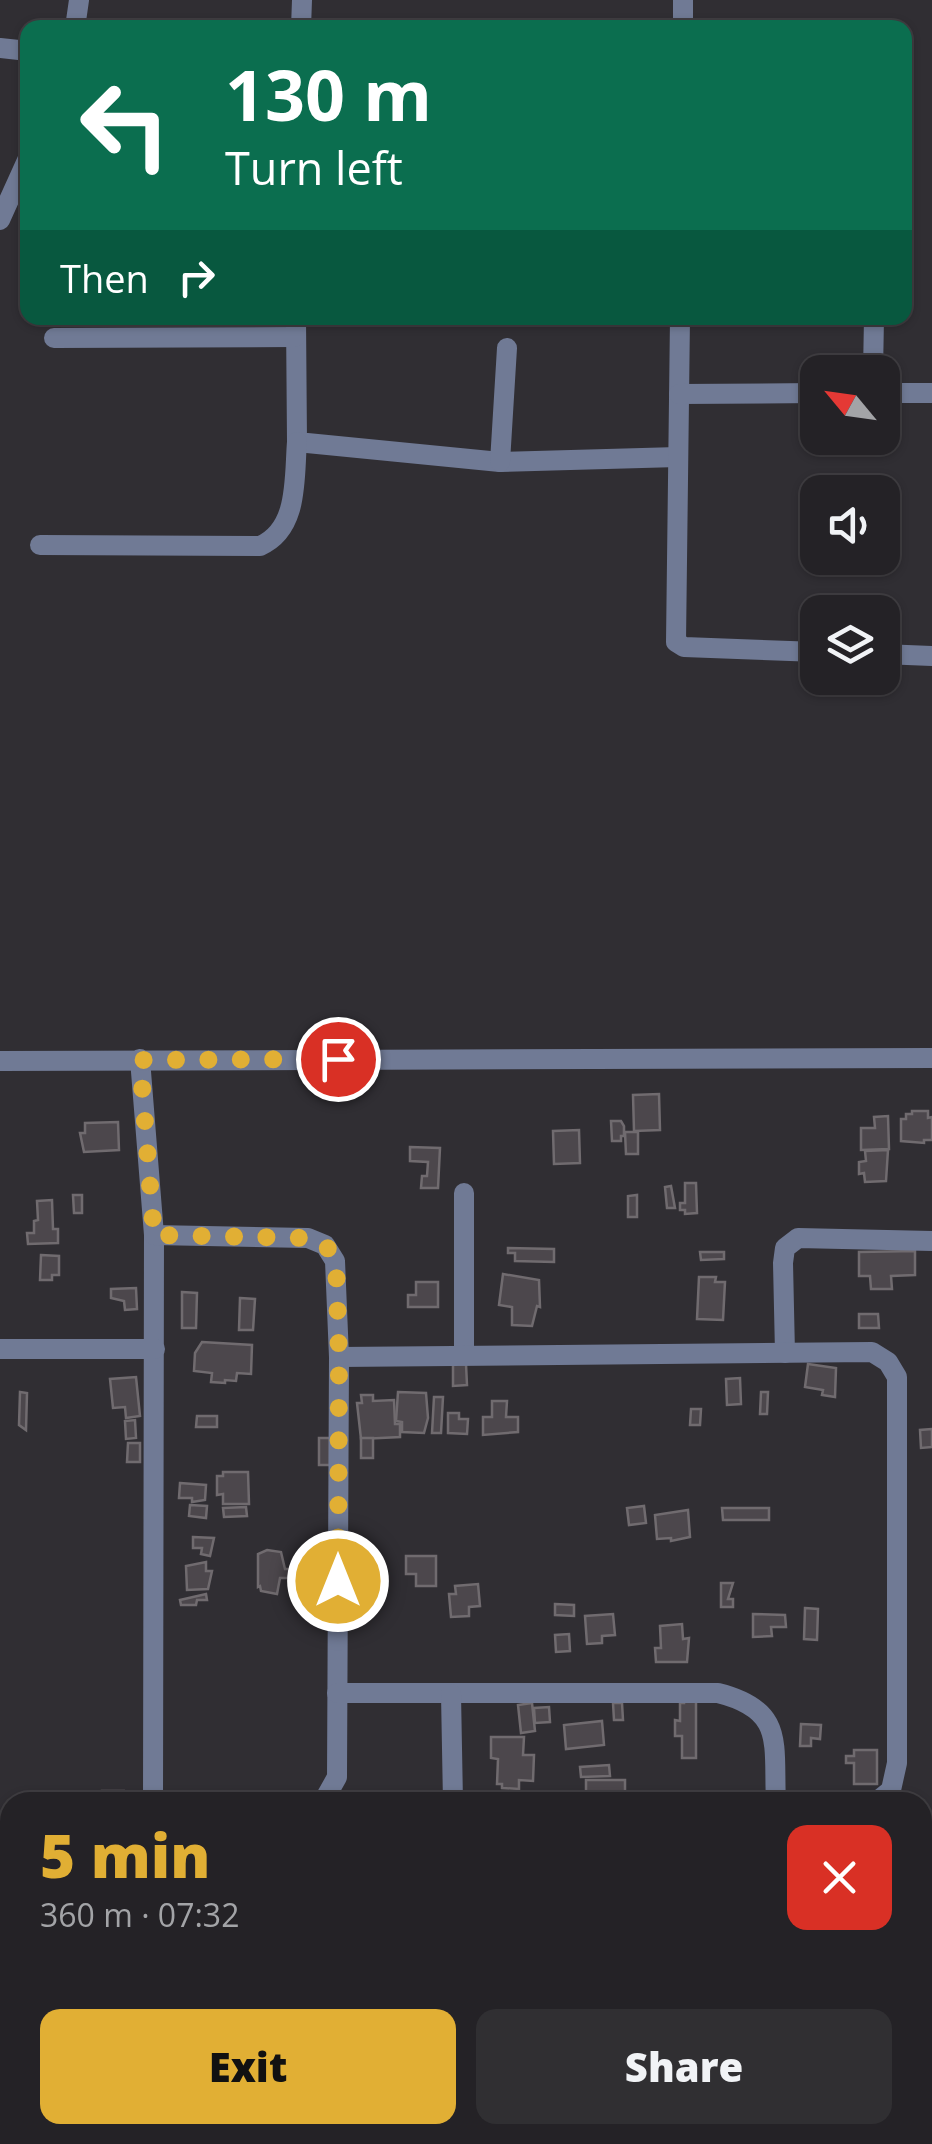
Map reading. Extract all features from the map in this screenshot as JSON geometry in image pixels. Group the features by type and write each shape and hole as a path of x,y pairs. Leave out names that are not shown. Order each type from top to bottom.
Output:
{"street":[{"path":"0,220 20,176"},
{"path":"680,325 676,642 684,647 800,651"},
{"path":"873,355 874,325"},
{"path":"40,545 260,546 270,542 290,511 297,442 296,327 54,338"},
{"path":"500,462 507,348"},
{"path":"900,393 932,393"},
{"path":"679,394 800,394"},
{"path":"297,442 500,462 678,458"},
{"path":"900,655 932,656"},
{"path":"0,1062 932,1058"},
{"path":"140,1060 154,1235 153,1792"},
{"path":"464,1193 464,1356"},
{"path":"154,1235 308,1238 325,1244 336,1261 337,1777 329,1792"},
{"path":"786,1353 782,1264 785,1248 798,1238 932,1241"},
{"path":"0,1349 155,1349"},
{"path":"339,1356 872,1352 888,1362 897,1377 897,1763 888,1792"},
{"path":"337,1693 718,1693 743,1700 761,1711 772,1730 775,1792"},
{"path":"451,1694 453,1792"}],"building":[{"path":"659,1094 660,1130 634,1131 633,1095"},
{"path":"912,1111 928,1111 928,1118 932,1117 932,1140 901,1141 901,1119"},
{"path":"888,1116 889,1149 861,1150 861,1128 875,1128 874,1117"},
{"path":"611,1121 621,1121 624,1126 621,1141 612,1141"},
{"path":"118,1122 119,1150 84,1152 80,1133 85,1133 85,1123"},
{"path":"579,1130 580,1163 554,1164 553,1131"},
{"path":"625,1132 638,1132 638,1154 626,1154"},
{"path":"410,1147 440,1148 438,1188 421,1188 428,1162 410,1161"},
{"path":"888,1150 886,1181 865,1182 864,1173 859,1174 859,1162 866,1161 865,1151"},
{"path":"685,1183 696,1183 697,1213 685,1214 685,1210 680,1210 680,1203 685,1203"},
{"path":"671,1186 675,1208 667,1208 665,1187"},
{"path":"73,1195 82,1195 82,1213 74,1213"},
{"path":"637,1195 637,1217 628,1217 628,1196"},
{"path":"52,1200 53,1229 58,1229 58,1243 28,1244 27,1233 34,1233 34,1221 38,1220 37,1201"},
{"path":"508,1248 554,1249 554,1262 515,1261 515,1253 508,1253"},
{"path":"915,1251 915,1275 891,1276 892,1289 871,1289 870,1276 859,1276 859,1252"},
{"path":"700,1252 724,1252 724,1259 701,1260"},
{"path":"41,1255 59,1256 59,1275 52,1275 52,1280 40,1280"},
{"path":"503,1274 539,1280 540,1307 537,1306 532,1326 512,1325 512,1307 499,1305"},
{"path":"699,1277 716,1277 715,1282 725,1282 723,1320 697,1319"},
{"path":"416,1282 438,1282 438,1307 408,1307 408,1295 416,1295"},
{"path":"136,1288 137,1309 125,1310 124,1301 111,1298 111,1289"},
{"path":"182,1292 197,1293 196,1328 182,1328"},
{"path":"240,1298 255,1299 253,1330 239,1330"},
{"path":"859,1314 878,1314 879,1328 859,1328"},
{"path":"202,1342 252,1345 251,1374 237,1373 236,1381 225,1383 211,1382 212,1373 194,1371 195,1353"},
{"path":"453,1364 466,1364 467,1385 453,1386"},
{"path":"808,1364 836,1368 835,1397 805,1387"},
{"path":"136,1377 140,1416 126,1418 125,1407 113,1408 110,1379"},
{"path":"740,1378 741,1404 727,1405 726,1379"},
{"path":"20,1392 27,1393 26,1430 19,1425"},
{"path":"398,1392 426,1393 428,1418 424,1433 402,1432 402,1422 396,1421"},
{"path":"761,1392 768,1392 767,1414 760,1414"},
{"path":"361,1395 373,1395 373,1401 394,1400 400,1437 361,1439 357,1403 362,1403"},
{"path":"434,1397 443,1397 441,1433 432,1433"},
{"path":"492,1401 507,1401 506,1417 518,1417 518,1432 483,1435 483,1417 492,1417"},
{"path":"691,1409 701,1409 700,1425 690,1425"},
{"path":"448,1413 459,1413 459,1419 468,1419 467,1434 448,1433"},
{"path":"197,1416 217,1416 217,1427 196,1427"},
{"path":"135,1420 136,1438 126,1439 125,1421"},
{"path":"932,1429 932,1447 921,1448 920,1430"},
{"path":"319,1438 330,1438 330,1465 319,1465"},
{"path":"361,1438 373,1438 373,1458 361,1458"},
{"path":"128,1443 140,1443 140,1462 127,1462"},
{"path":"223,1472 248,1472 249,1504 223,1504 223,1494 217,1495 217,1476 223,1476"},
{"path":"180,1483 206,1485 205,1500 179,1498"},
{"path":"190,1505 207,1506 206,1518 189,1516"},
{"path":"644,1506 646,1523 629,1525 627,1508"},
{"path":"246,1507 247,1516 224,1517 223,1508"},
{"path":"722,1508 769,1508 769,1520 723,1520"},
{"path":"688,1510 690,1537 657,1539 655,1515"},
{"path":"193,1537 214,1538 210,1556 201,1554 202,1548 193,1548"},
{"path":"304,1549 324,1550 325,1567 309,1568"},
{"path":"267,1550 281,1552 285,1569 292,1569 292,1578 280,1578 277,1594 258,1587 258,1554"},
{"path":"406,1556 436,1556 436,1586 416,1586 416,1574 406,1574"},
{"path":"206,1562 206,1571 212,1571 208,1589 187,1590 186,1566"},
{"path":"721,1583 733,1583 728,1599 733,1599 733,1607 721,1607"},
{"path":"478,1584 480,1606 469,1607 469,1616 451,1617 449,1594 456,1594 455,1586"},
{"path":"206,1594 207,1600 197,1600 196,1605 181,1605 180,1600"},
{"path":"555,1604 574,1605 574,1616 555,1615"},
{"path":"805,1608 818,1609 817,1640 804,1639"},
{"path":"613,1614 615,1635 602,1636 602,1643 587,1644 585,1616"},
{"path":"753,1614 785,1615 786,1627 771,1627 772,1636 753,1637"},
{"path":"682,1624 683,1639 689,1638 687,1662 656,1662 655,1648 661,1648 660,1626"},
{"path":"569,1634 570,1651 556,1652 555,1635"},
{"path":"684,1696 696,1696 696,1758 682,1758 682,1736 675,1736 675,1720 680,1721"},
{"path":"532,1703 535,1731 521,1733 518,1705"},
{"path":"613,1703 622,1703 623,1720 614,1720"},
{"path":"549,1707 550,1722 535,1723 534,1708"},
{"path":"602,1721 604,1745 566,1749 564,1725"},
{"path":"801,1724 821,1725 820,1739 811,1738 811,1746 800,1746"},
{"path":"491,1737 524,1737 523,1755 534,1755 533,1781 519,1780 519,1789 497,1784 498,1759 491,1758"},
{"path":"854,1750 877,1750 877,1784 854,1784 854,1763 846,1763 846,1756 854,1756"},
{"path":"609,1765 610,1776 581,1777 580,1767"},
{"path":"586,1780 625,1780 625,1792 586,1792"}],"route":[{"path":"338,1059 140,1060 154,1235 308,1238 325,1244 336,1261 338,1581"}]}
